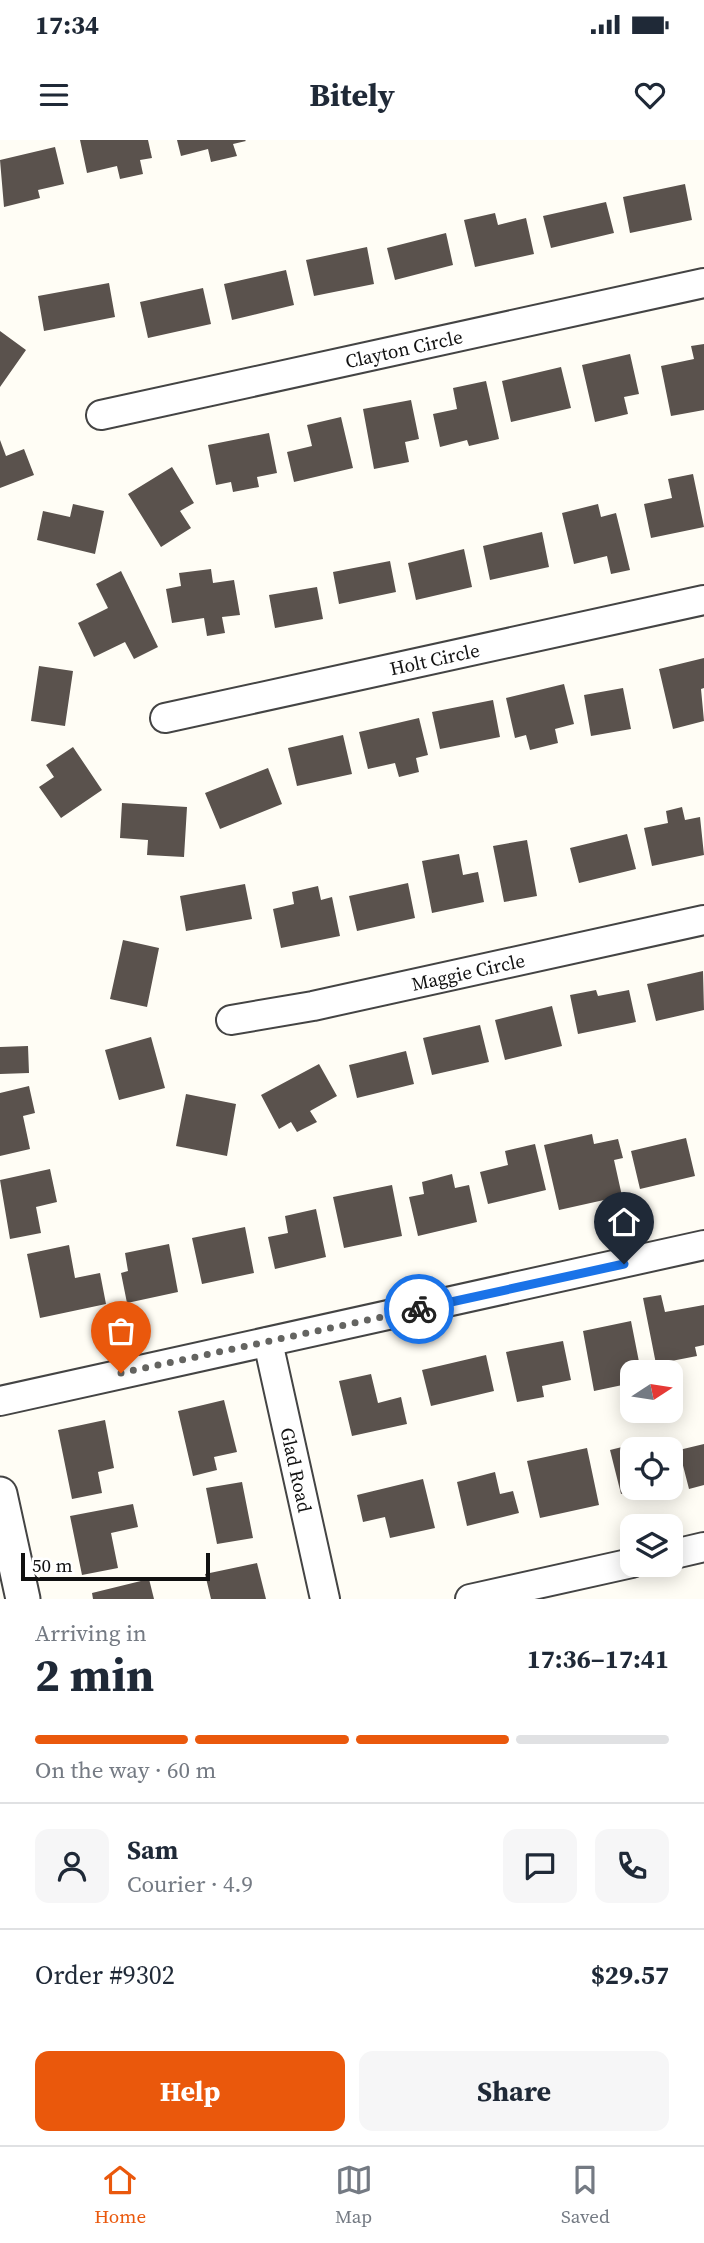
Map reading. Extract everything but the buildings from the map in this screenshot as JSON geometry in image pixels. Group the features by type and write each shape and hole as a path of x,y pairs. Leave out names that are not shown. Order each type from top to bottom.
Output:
{"street":[{"name":"Clayton Circle","path":"102,415 704,283"},
{"name":"Holt Circle","path":"165,718 704,600"},
{"name":"Maggie Circle","path":"231,1020 313,1006 704,920"},
{"path":"0,1401 704,1245"},
{"name":"Glad Road","path":"268,1342 325,1599"},
{"path":"0,1494 23,1599"},
{"path":"683,1552 704,1547"},
{"path":"470,1599 620,1566"}],"way so far":[{"path":"121,1373 419,1309"}],"route":[{"path":"419,1309 624,1264"}]}
